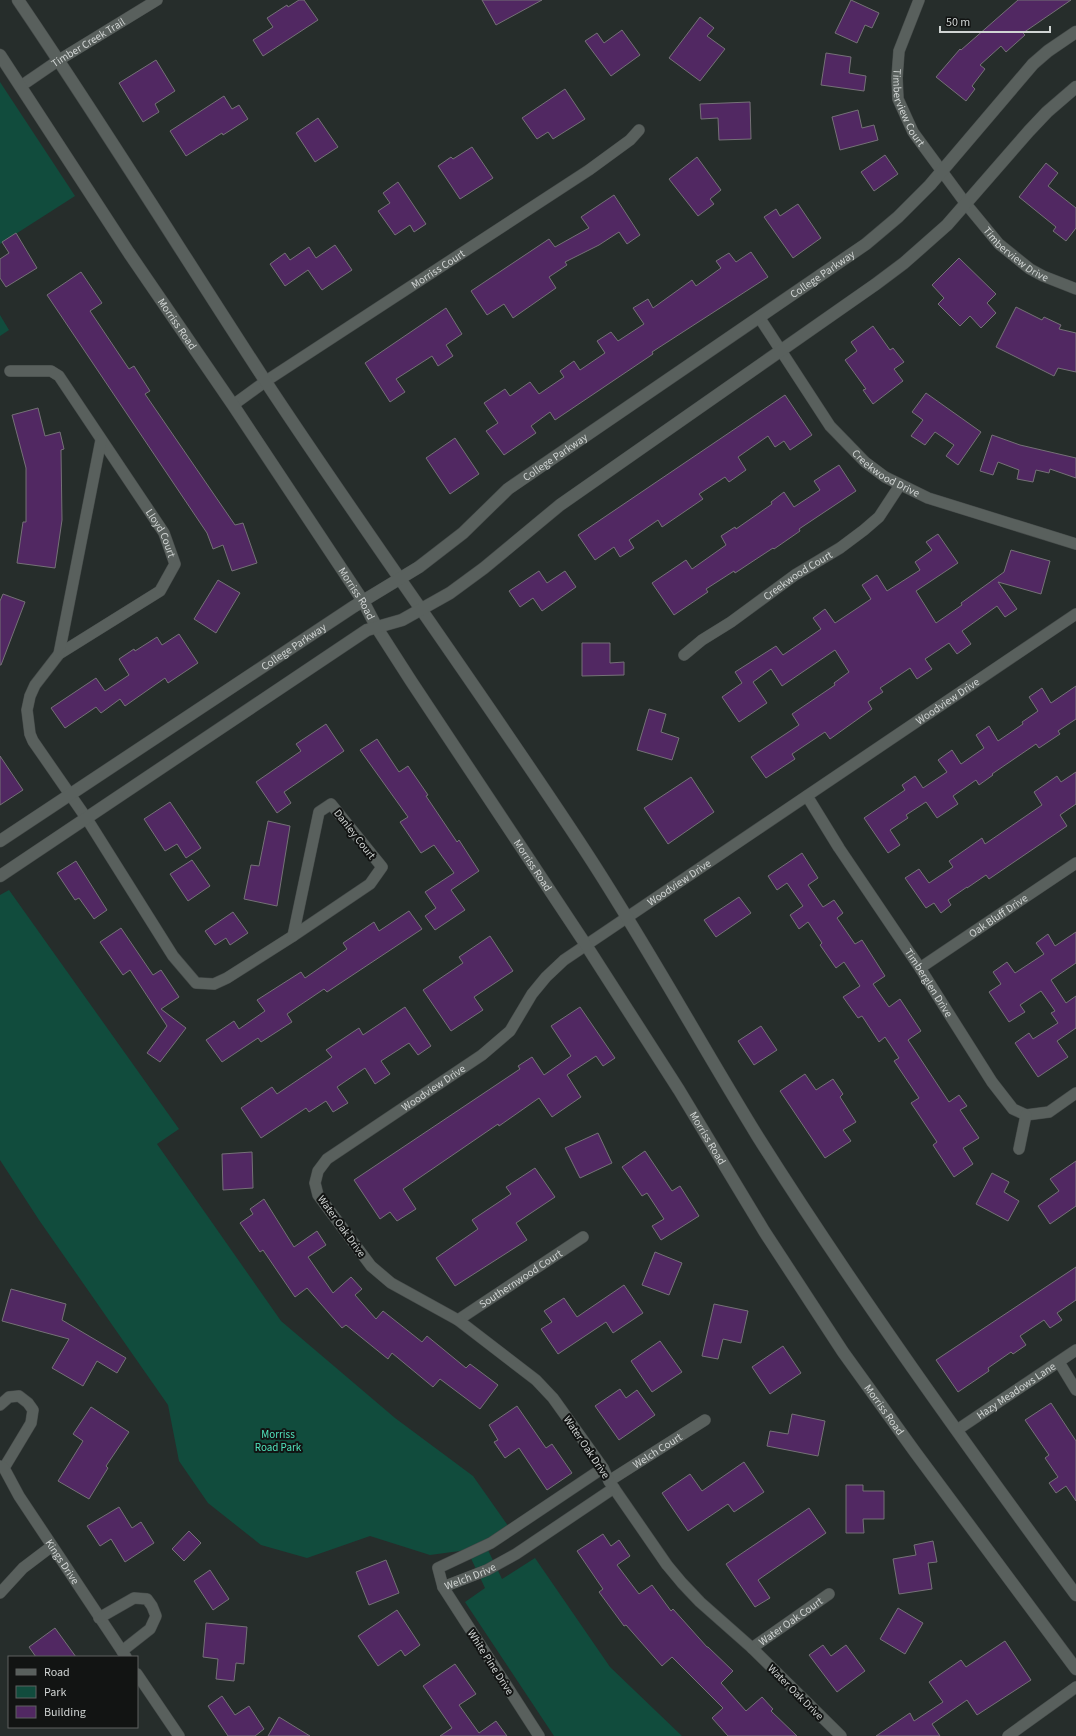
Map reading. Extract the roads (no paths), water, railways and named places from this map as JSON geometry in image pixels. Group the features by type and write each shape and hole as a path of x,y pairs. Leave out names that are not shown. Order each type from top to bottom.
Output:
{"main road":[{"path":"18,0 59,60 266,381 585,851 756,1133 820,1233 957,1430 1076,1595"},
{"name":"College Parkway","path":"0,841 363,601 428,561 463,533 508,489 866,244 904,211 930,185 1032,64 1076,32"},
{"name":"Morriss Road","path":"0,55 129,253 233,405 363,601 377,628 586,945 679,1090 764,1231 843,1352 915,1452 1076,1669"},
{"path":"0,876 367,630 402,620 450,594 560,505 749,374 904,263 947,225 1029,131 1047,112 1076,87"}],"street":[{"name":"Timber Creek Trail","path":"21,86 59,60 157,0"},
{"name":"Timberview Court","path":"919,0 899,51 897,89 898,99 913,132 966,204"},
{"name":"Morriss Court","path":"233,405 266,381 590,170 630,140 639,130"},
{"name":"Timberview Drive","path":"966,204 999,244 1020,262 1042,276 1076,289"},
{"name":"Creekwood Drive","path":"759,317 830,426 865,462 885,477 928,498 1076,544"},
{"name":"Lloyd Court","path":"10,371 51,371 56,373 67,386 101,440 164,533 174,564 160,591 59,654 35,685 30,696 27,710 30,734 33,742 87,819"},
{"name":"Lloyd Court","path":"59,654 101,440"},
{"name":"Creekwood Court","path":"684,655 702,640 731,622 795,575 840,548 864,530 879,517 900,485"},
{"name":"Woodview Drive","path":"315,1183 318,1171 328,1159 498,1043 510,1030 532,994 546,977 564,960 1076,614"},
{"name":"Timberglen Drive","path":"806,796 839,848 920,968 992,1082 1013,1109 1026,1115"},
{"name":"Danley Court","path":"87,819 174,956 196,983 214,984 227,978 293,936 370,884 382,867 331,804 319,812 293,936"},
{"name":"Oak Bluff Drive","path":"920,968 1076,863"},
{"path":"1019,1150 1026,1115 1049,1112 1076,1093"},
{"name":"Water Oak Drive","path":"315,1183 318,1195 326,1207 380,1276 458,1320 536,1380 553,1398 603,1468 612,1485 667,1565 682,1583 700,1602 752,1648 841,1736"},
{"name":"Southernwood Court","path":"458,1320 583,1237"},
{"name":"Hazy Meadows Lane","path":"957,1430 1076,1350"},
{"path":"1059,1362 1076,1390"},
{"path":"0,1405 9,1397 19,1396 28,1403 33,1410 31,1423 2,1467"},
{"name":"Welch Court","path":"612,1485 705,1420"},
{"name":"Kings Drive","path":"2,1467 19,1496 124,1654"},
{"name":"Welch Drive","path":"603,1468 491,1543 438,1568 443,1587 487,1570 516,1554 612,1485"},
{"path":"0,1593 23,1568 52,1546"},
{"name":"White Pine Drive","path":"443,1587 539,1736"},
{"name":"Water Oak Court","path":"752,1648 829,1594"},
{"path":"100,1618 134,1598 146,1599 152,1606 156,1616 150,1629 124,1654"},
{"path":"138,1675 179,1736"},
{"path":"1008,1736 1076,1687"}],"park label":[{"name":"Morriss Road Park","path":"278,1440"}]}
